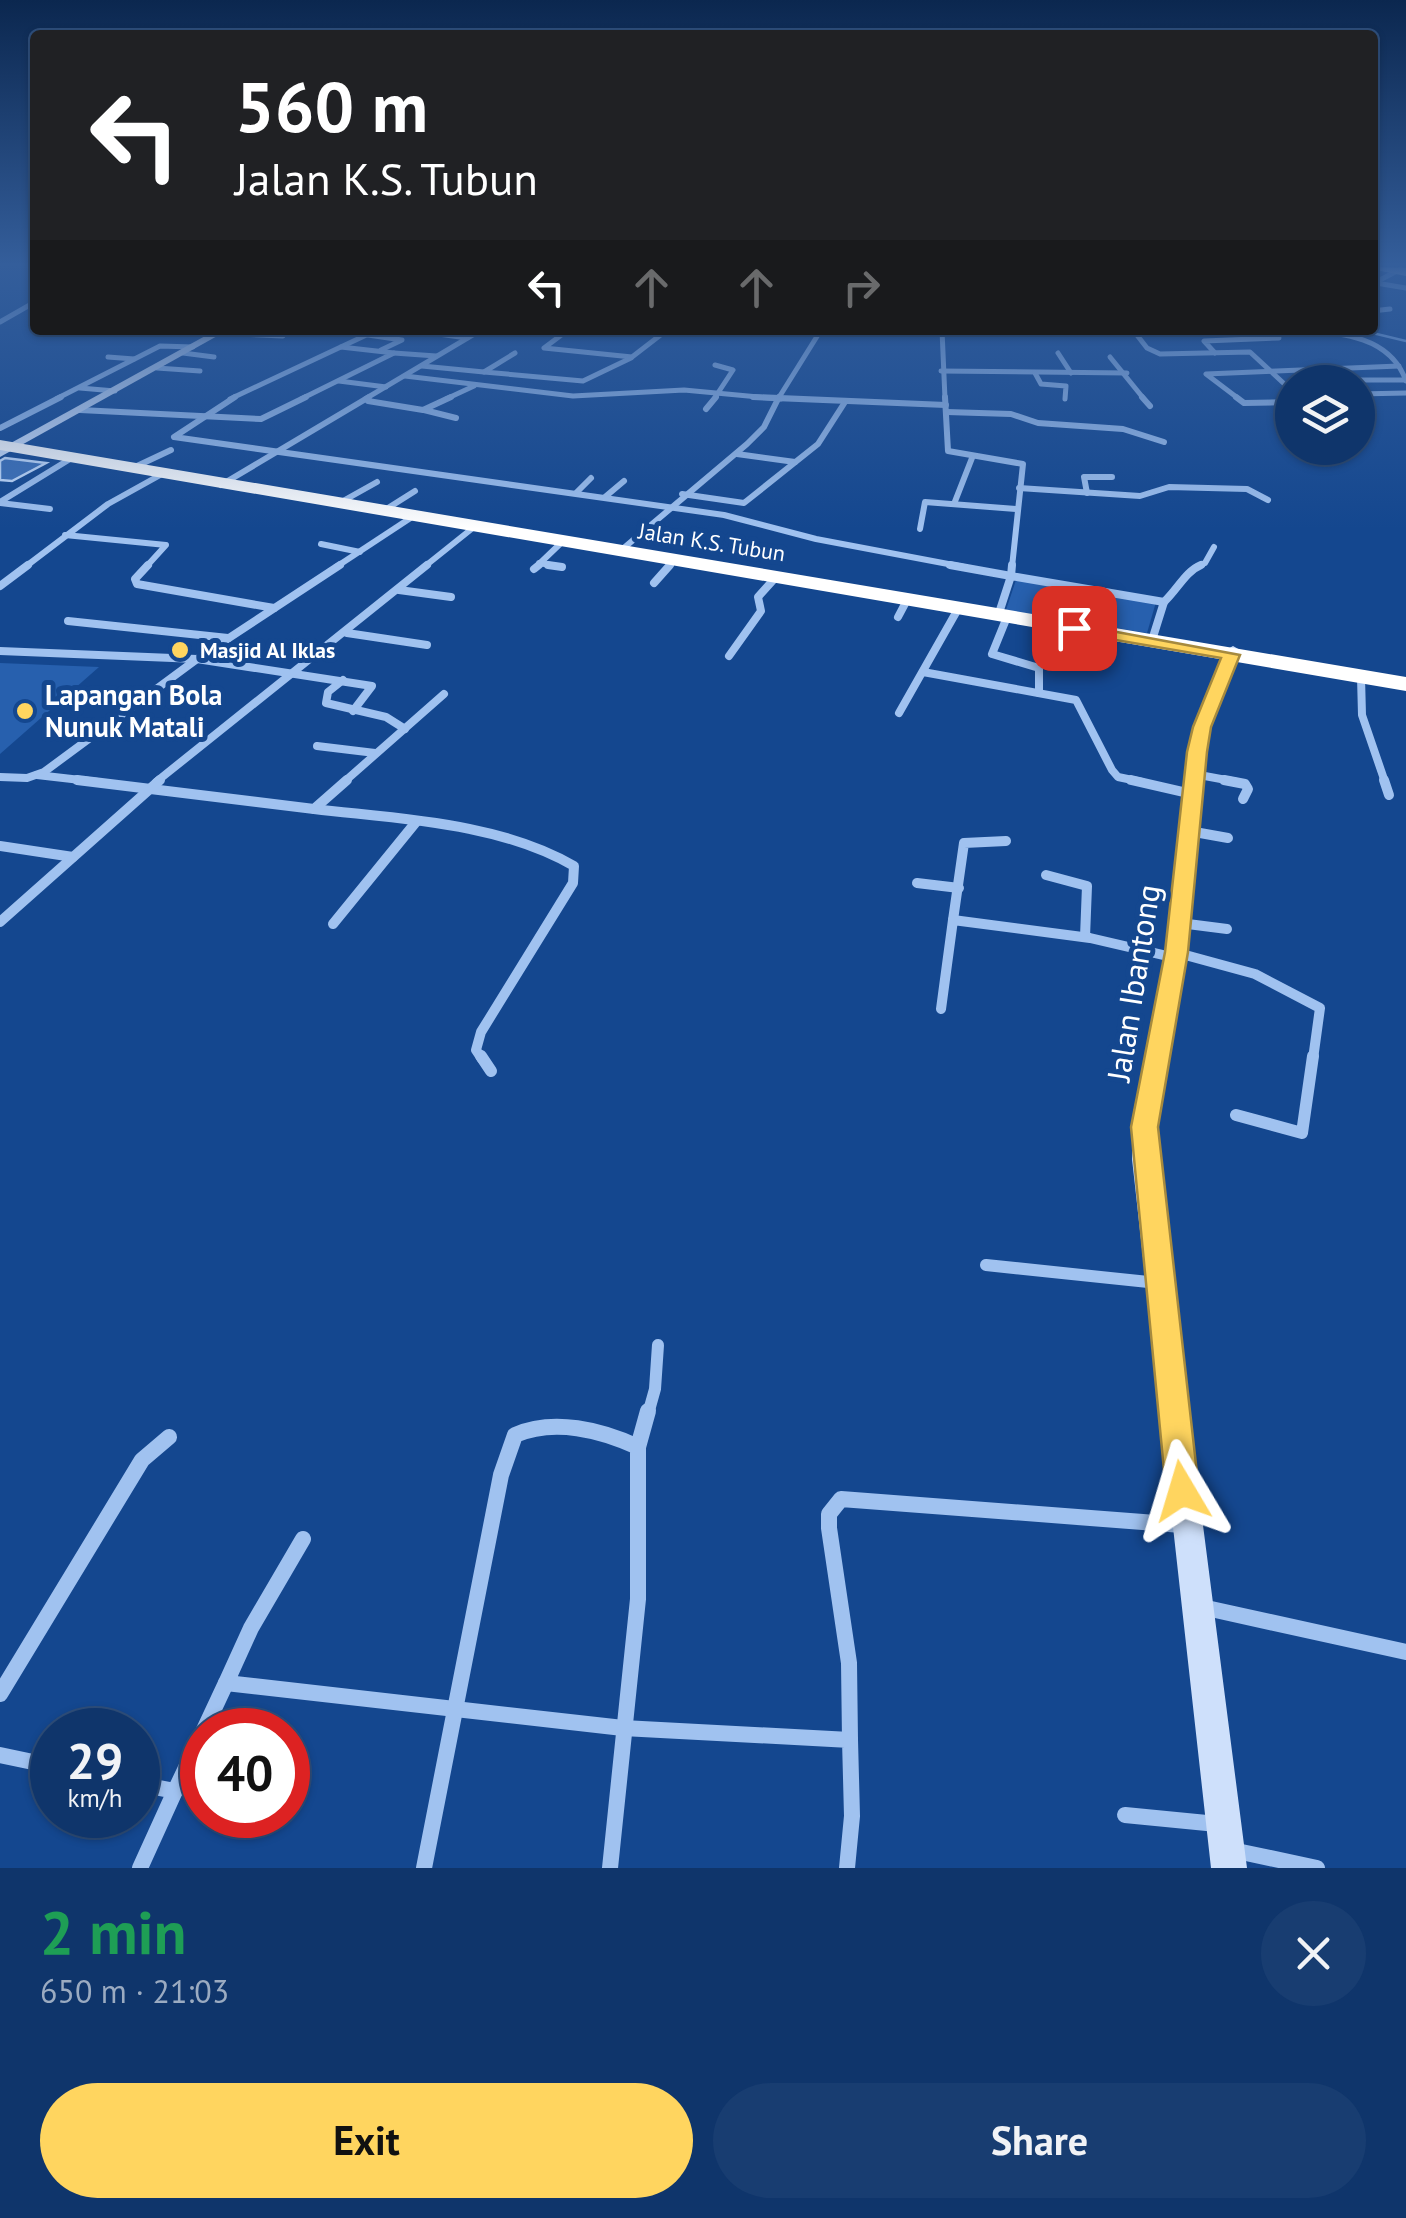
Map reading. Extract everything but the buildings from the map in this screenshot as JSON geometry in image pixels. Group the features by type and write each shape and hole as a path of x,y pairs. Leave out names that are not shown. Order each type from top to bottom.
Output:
{"highway":[{"name":"Jalan K.S. Tubun","path":"5,448 388,508 1406,682"},
{"name":"Jalan K.S. Tubun","path":"5,448 137,466 412,517 621,550 775,578 902,609 1002,614 1406,682"}],"street":[{"path":"0,428 144,354"},
{"path":"5,448 181,354"},
{"path":"202,354 214,358"},
{"path":"325,354 204,414 174,437 666,506 1011,576 1164,602"},
{"path":"80,410 261,419 392,354"},
{"path":"411,354 437,356"},
{"path":"224,483 440,354"},
{"path":"484,372 513,354"},
{"path":"598,354 632,358"},
{"path":"422,366 583,381 637,354"},
{"path":"621,550 666,506 736,454 764,427 808,354"},
{"path":"944,354 941,371 948,452 1021,462 1024,470 1016,509 1011,576 993,656 1039,668 1039,693"},
{"path":"1058,354 1071,373"},
{"path":"1251,354 1275,378"},
{"path":"108,357 134,359"},
{"path":"1110,357 1127,373 1150,406"},
{"path":"706,409 733,370 715,365"},
{"path":"1275,403 1244,404 1206,374 1402,367 1406,380 1375,380"},
{"path":"156,368 200,371"},
{"path":"941,371 1127,373"},
{"path":"1035,372 1041,384 1066,386 1065,400"},
{"path":"405,376 567,395 670,390 777,400 947,408 1012,414 1038,423 1124,429 1164,442"},
{"path":"338,381 388,388"},
{"path":"424,410 477,384"},
{"path":"78,388 115,391"},
{"path":"1375,393 1406,393"},
{"path":"1382,393 1392,402"},
{"path":"367,400 456,418"},
{"path":"682,494 742,503 839,421 845,402"},
{"path":"137,466 171,450"},
{"path":"736,454 795,462"},
{"path":"954,504 972,458"},
{"path":"0,503 70,459"},
{"path":"0,586 108,504 162,474"},
{"path":"1087,493 1084,476 1112,477"},
{"path":"576,493 591,478"},
{"path":"606,497 624,480"},
{"path":"343,501 378,482"},
{"path":"1019,488 1140,496 1170,487 1226,488 1247,490 1268,500"},
{"path":"388,508 415,490"},
{"path":"920,529 925,502 1016,509"},
{"path":"0,503 50,509"},
{"path":"37,775 197,660 412,517"},
{"path":"0,922 147,790 347,633 441,550 474,527"},
{"path":"65,535 166,545 136,578 136,584 274,608"},
{"path":"562,542 537,566 562,567"},
{"path":"321,544 360,552"},
{"path":"1154,637 1164,602 1182,586 1191,568 1205,563 1214,547"},
{"path":"654,583 673,561"},
{"path":"729,656 761,611 758,597 775,578"},
{"path":"398,590 452,597"},
{"path":"899,713 958,609"},
{"path":"68,621 229,638"},
{"path":"347,633 428,645"},
{"path":"0,651 197,660 372,686 352,711"},
{"name":"Jalan Ibantong","path":"1226,1847 1158,1283 1144,1127 1176,955 1202,727 1232,652"},
{"path":"923,672 1080,704 1118,776 1193,784 1245,784 1248,789 1242,799"},
{"path":"1361,676 1362,715 1389,795"},
{"path":"344,680 325,698 331,706 386,717 404,729"},
{"path":"314,809 444,694"},
{"path":"317,746 375,753"},
{"path":"0,777 37,775 416,822 542,849 566,860 576,871 573,882 481,1032 476,1050 490,1071"},
{"path":"332,924 416,822"},
{"path":"1188,830 1228,838"},
{"path":"941,1009 964,843 1006,841"},
{"path":"0,846 73,857"},
{"path":"1046,875 1087,886 1085,938"},
{"path":"917,883 959,888"},
{"path":"953,920 1176,955 1255,974 1320,1008 1302,1133 1236,1114"},
{"path":"1179,923 1227,929"},
{"path":"986,1265 1158,1283"},
{"path":"610,1868 638,1599 638,1447 655,1389 658,1345"},
{"path":"424,1868 501,1475 515,1435 537,1427 608,1433 638,1447"},
{"path":"0,1694 142,1460 170,1437"},
{"path":"847,1868 852,1816 849,1663 829,1514 841,1499 1187,1525"},
{"path":"214,1708 251,1628 303,1539"},
{"path":"1196,1606 1406,1652"},
{"path":"226,1684 623,1728 850,1740"},
{"path":"0,1755 30,1761"},
{"path":"140,1868 180,1783"},
{"path":"160,1789 176,1792"},
{"path":"1125,1815 1226,1847 1305,1862 1317,1868"}],"shaded area":[{"path":"1016,580 1156,602 1147,633 1006,610"},
{"name":"Lapangan Bola Nunuk Matali","path":"0,663 99,667 0,754"}],"place":[{"name":"Masjid Al Iklas","path":"180,650"},
{"name":"Lapangan Bola Nunuk Matali","path":"25,711"}],"route":[{"path":"1074,628 1231,655 1202,727 1197,752 1176,952 1144,1127 1144,1159 1182,1491"}]}
